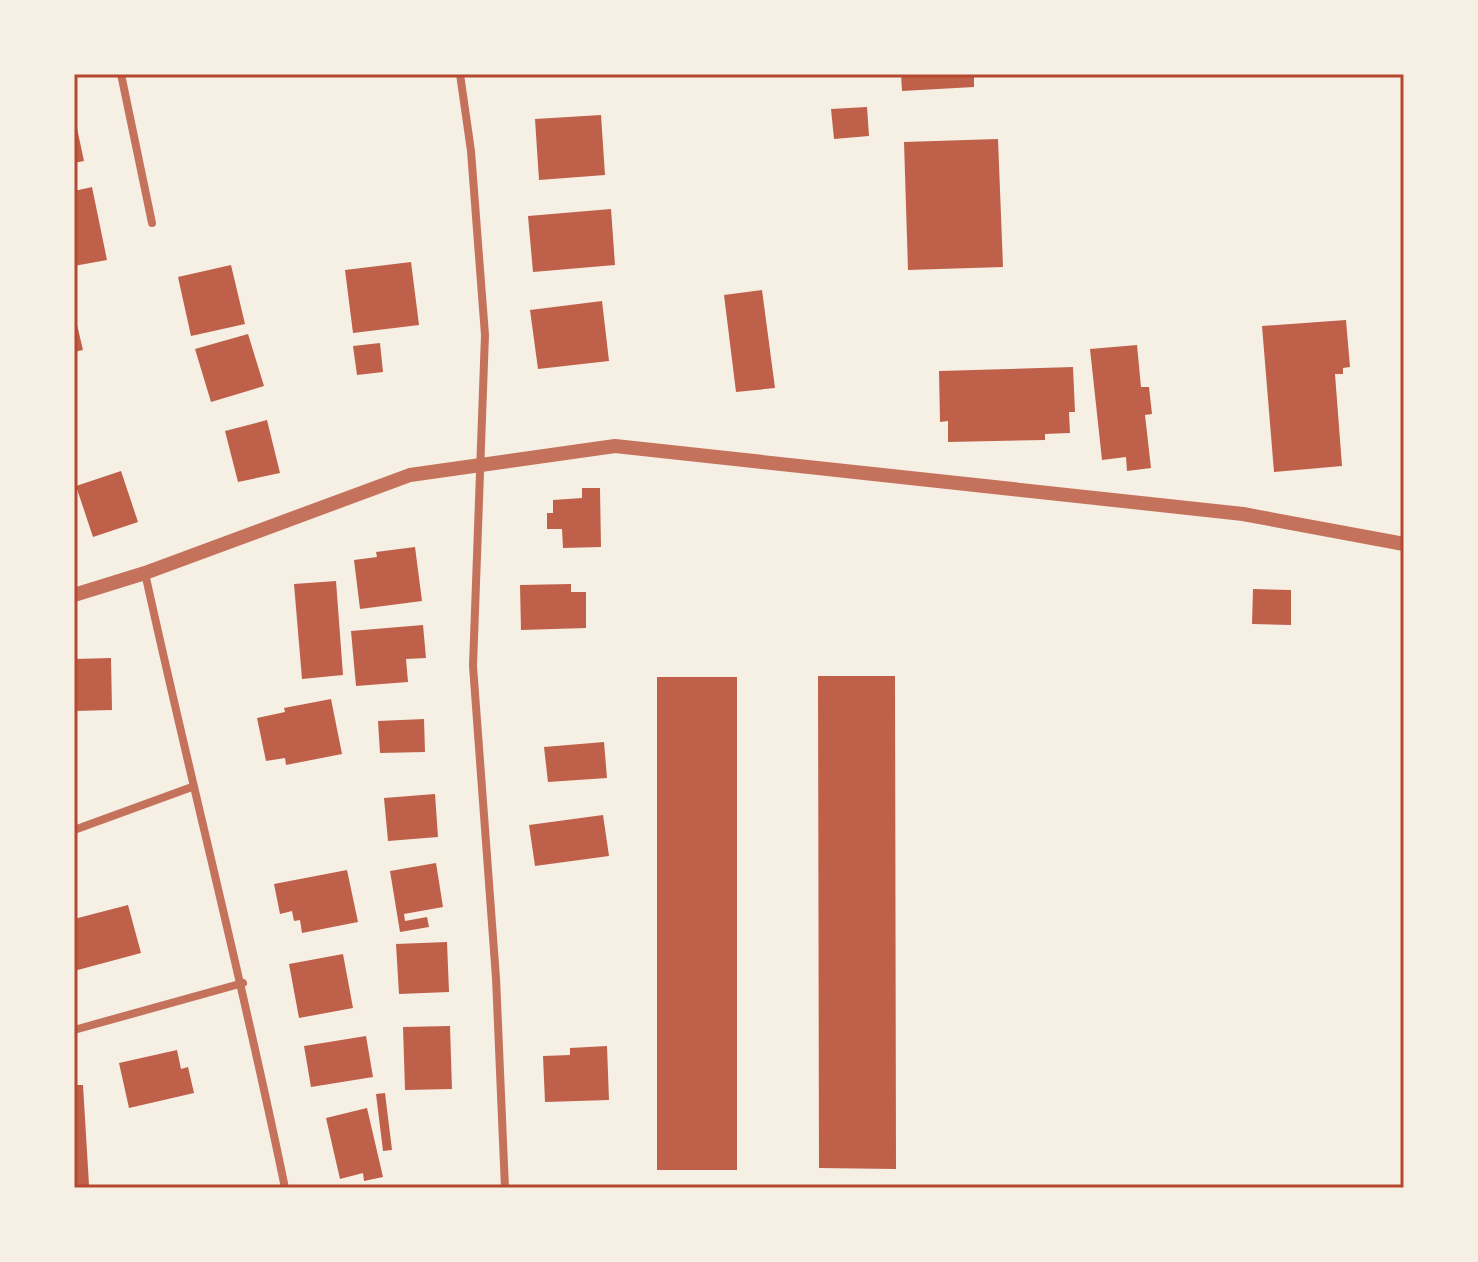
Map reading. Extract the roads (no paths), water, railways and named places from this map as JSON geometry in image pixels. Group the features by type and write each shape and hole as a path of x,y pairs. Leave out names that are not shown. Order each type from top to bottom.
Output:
{"street":[{"path":"121,74 152,223"},
{"path":"460,74 471,151 485,335 473,666 496,978 505,1188"},
{"path":"74,595 145,573 410,475 615,446 756,464 1243,514 1404,544"},
{"path":"145,573 192,787 243,983 285,1188"},
{"path":"74,830 192,787"},
{"path":"74,1030 243,983"}]}
